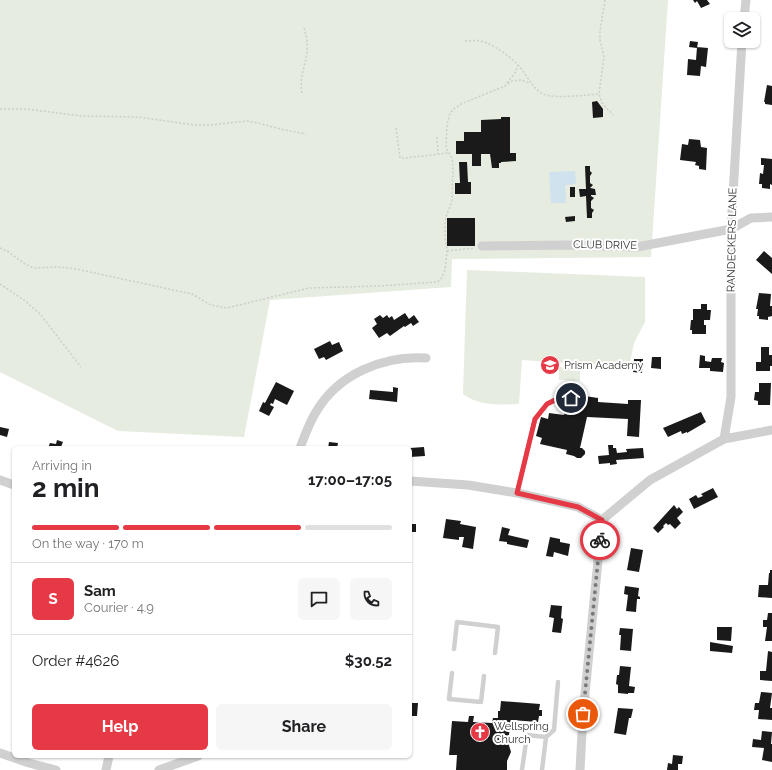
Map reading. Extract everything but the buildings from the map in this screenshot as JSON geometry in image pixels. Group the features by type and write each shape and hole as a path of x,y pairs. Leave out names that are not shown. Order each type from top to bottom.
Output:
{"street":[{"path":"745,12 746,0"},
{"name":"RANDECKERS LANE","path":"724,439 731,397 731,229 742,48"},
{"name":"CLUB DRIVE","path":"482,246 567,245 637,247 731,229 751,218 772,217"},
{"path":"301,446 308,426 317,411 328,396 346,380 364,369 389,361 409,357 426,358"},
{"path":"580,770 583,714 602,520 650,480 724,439 772,430"},
{"path":"0,480 12,484"},
{"path":"412,481 468,485 517,493 578,507 602,520"},
{"path":"0,752 12,757"},
{"path":"16,758 56,770"},
{"path":"106,770 109,758"},
{"path":"159,770 192,758"}],"lane":[{"path":"517,493 535,419 547,404 557,399 571,398"},
{"path":"454,649 457,622 498,627 495,653"},
{"path":"452,672 449,699 481,702 484,676"},
{"path":"542,770 546,737 554,730 558,682"},
{"path":"522,770 527,735 546,737"}],"path":[{"path":"605,0 600,31 600,40 604,57 599,94 602,103 613,115"},
{"path":"302,93 301,78 308,49 304,28"},
{"path":"465,41 487,43 510,58 526,74 530,83 539,92 551,96 599,94"},
{"path":"505,86 515,73 518,65"},
{"path":"0,248 34,268 59,267 76,269 192,294 211,305 227,308 308,288 380,286 437,282 441,279 445,270 447,251 444,237 445,224 452,201 453,164 452,158 446,148 447,125 450,113 461,104 505,86 512,81 516,80 530,83"},
{"path":"0,109 26,109 81,116 138,117 194,125 210,125 247,121 306,134"},
{"path":"396,128 400,158 448,153"},
{"path":"437,138 438,154"},
{"path":"447,251 466,250 482,246"},
{"path":"0,284 24,300 40,314 81,367"}],"shaded area":[{"path":"0,0 668,0 651,257 452,259 451,287 270,300 244,437 118,431 0,372"},
{"path":"467,270 645,277 645,322 634,343 629,367 522,360 519,404 490,404 482,403 469,398 463,394"},
{"path":"559,367 580,368 580,381 559,380"}],"water":[{"path":"575,171 576,184 565,185 566,203 551,203 549,172"}],"way so far":[{"path":"583,714 600,540"}],"place":[{"name":"Prism Academy","path":"550,365"},
{"name":"Wellspring Church","path":"480,732"}],"route":[{"path":"571,398 557,399 547,404 535,419 525,455 517,493 578,507 602,520 600,540"}]}
